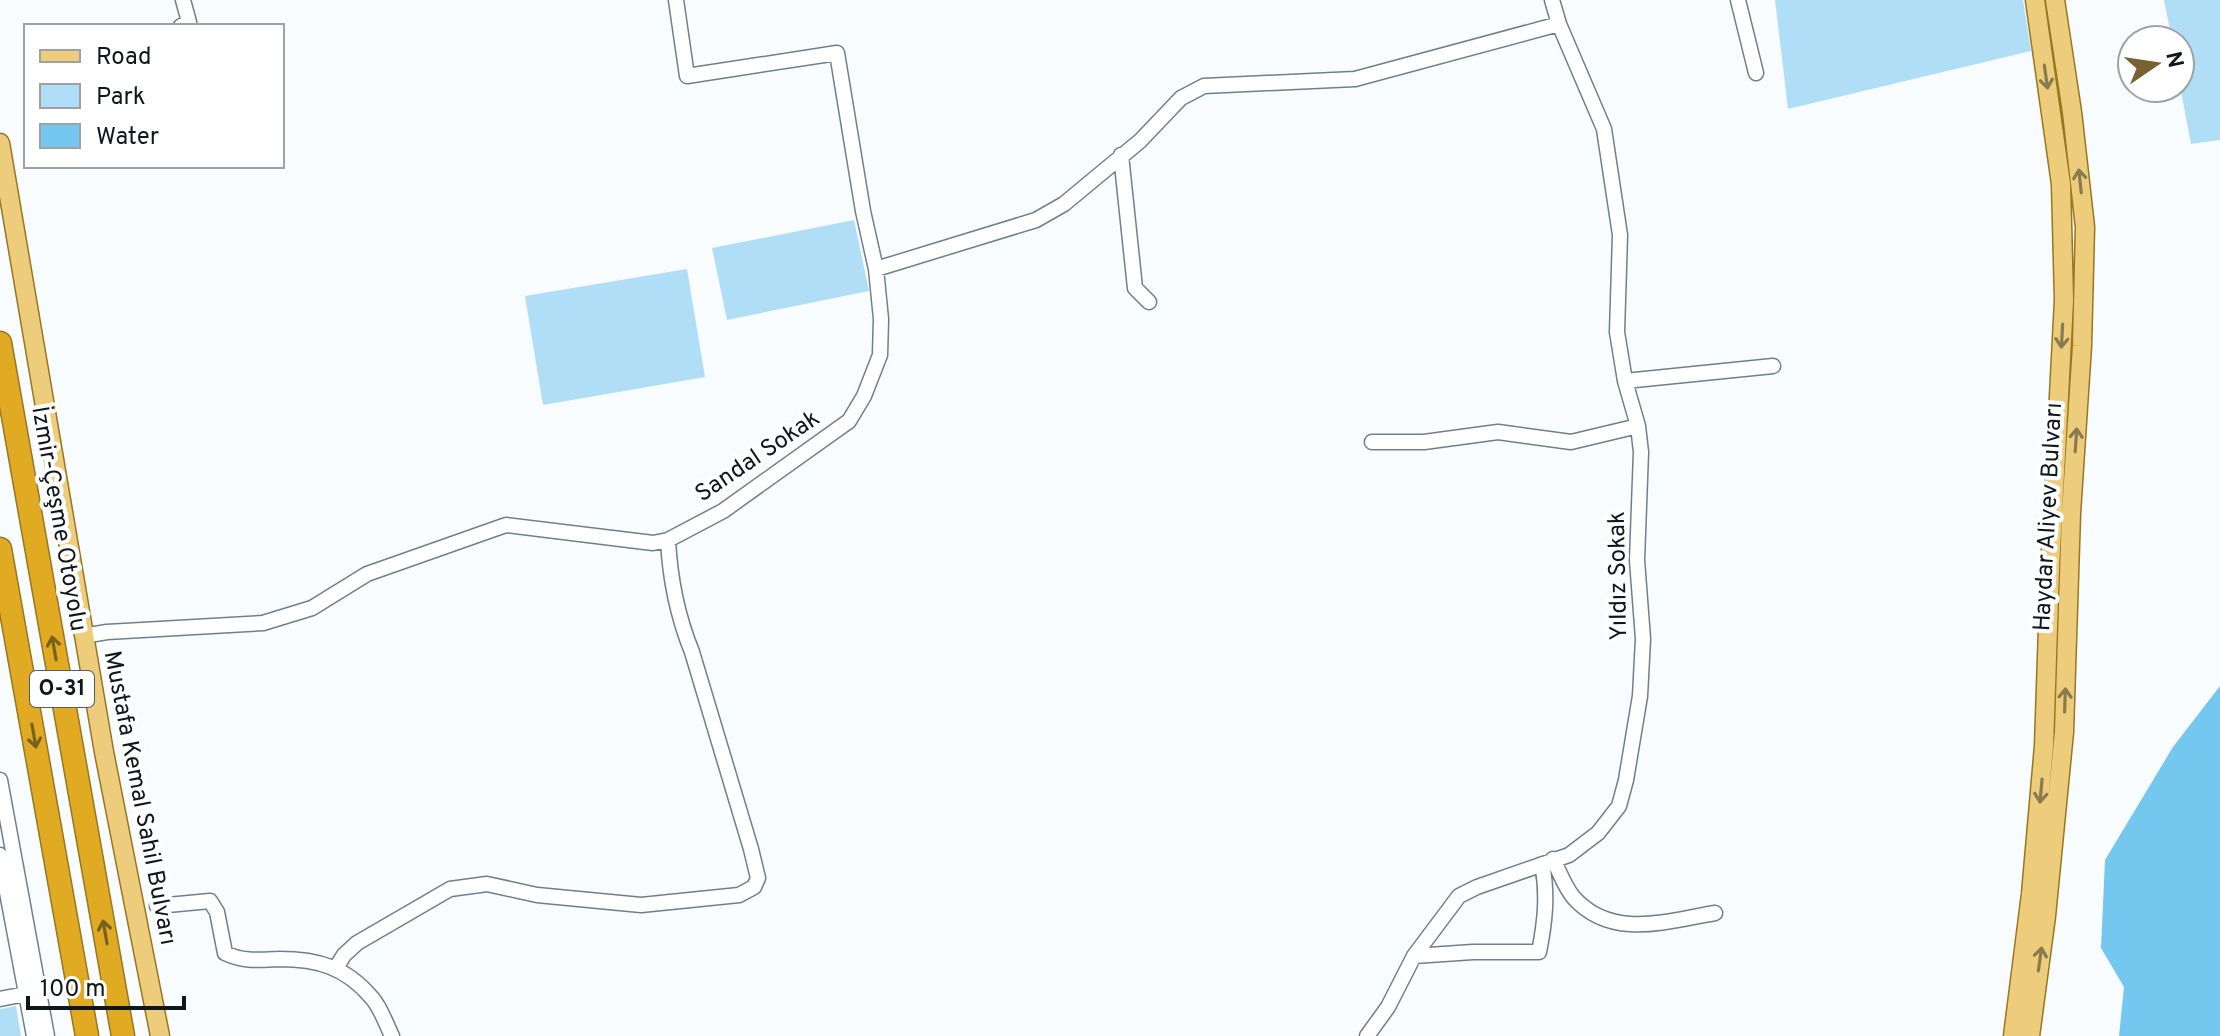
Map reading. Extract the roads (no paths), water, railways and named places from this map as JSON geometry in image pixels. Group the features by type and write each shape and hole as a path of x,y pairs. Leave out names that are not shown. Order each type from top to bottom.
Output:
{"highway":[{"name":"İzmir-Çeşme Otoyolu","path":"0,343 123,1036"},
{"name":"O-31","path":"0,549 87,1036"}],"main road":[{"name":"Haydar Aliyev Bulvarı","path":"2013,1036 2031,894 2044,746 2064,300 2061,184 2035,0"},
{"name":"Haydar Aliyev Bulvarı","path":"2030,1036 2046,916 2064,732 2085,227 2055,0"},
{"name":"Mustafa Kemal Sahil Bulvarı","path":"0,143 83,636 160,1036"}],"street":[{"path":"183,0 189,22 185,24"},
{"name":"Sandal Sokak","path":"83,636 263,623 312,608 367,574 506,525 653,543 668,540 723,511 849,421 864,396 880,355 881,319 876,269 863,211 837,53 687,76 676,0"},
{"name":"Yıldız Sokak","path":"1367,1036 1388,1007 1414,956 1459,896 1569,855 1598,833 1619,806 1626,780 1640,696 1643,639 1637,560 1641,452 1617,332 1620,235 1604,129 1559,24 1552,0"},
{"path":"1738,0 1756,73"},
{"path":"876,269 1036,220 1064,204 1140,141 1181,98 1204,86 1355,79 1559,24"},
{"path":"1121,155 1135,288 1149,302"},
{"path":"1625,381 1773,366"},
{"path":"1372,442 1424,442 1498,432 1571,442 1638,426"},
{"path":"336,968 357,943 450,889 487,884 537,895 641,905 739,895 754,887 758,878 751,849 692,652 680,623 670,581 668,540"},
{"path":"0,780 47,1036"},
{"path":"0,855 34,1036"},
{"path":"1548,862 1572,897 1597,917 1639,927 1715,913"},
{"path":"1414,956 1539,952 1548,862"},
{"path":"157,906 210,901 217,912 225,953 234,958 247,961 319,961 336,968 373,999 392,1036"},
{"path":"0,999 26,994"}],"water":[{"path":"2220,686 2220,1036 2119,1036 2124,987 2101,948 2105,860 2173,747"}]}
